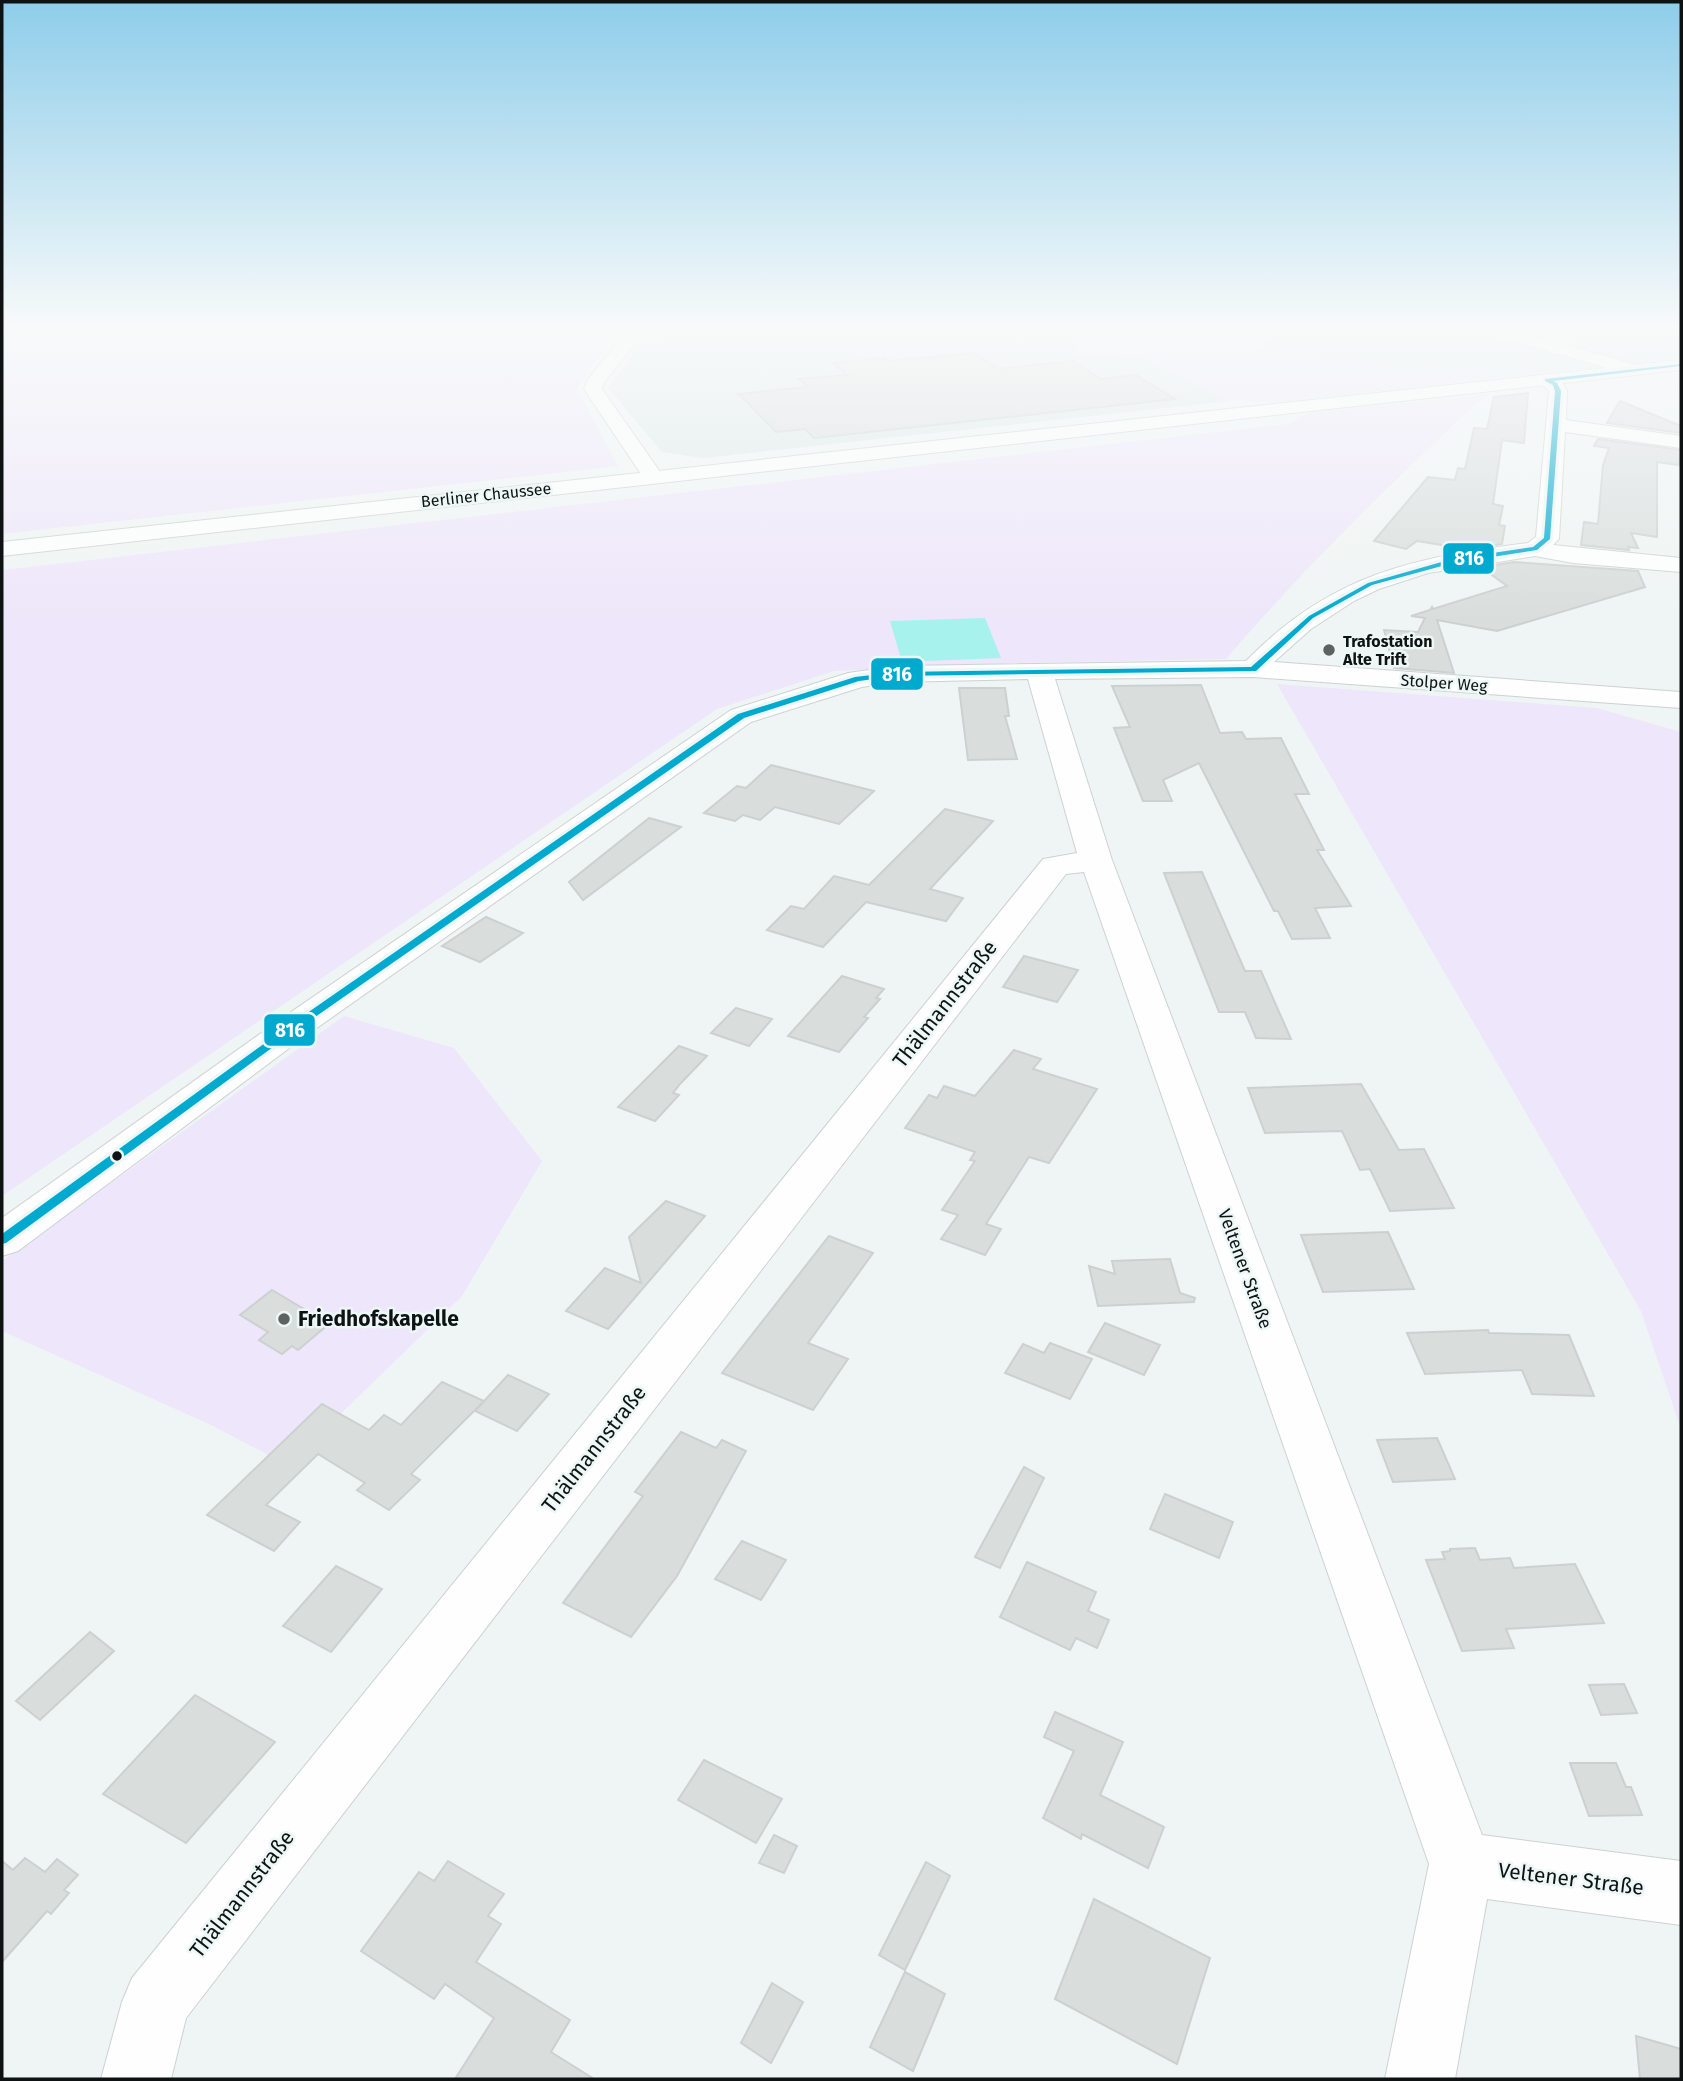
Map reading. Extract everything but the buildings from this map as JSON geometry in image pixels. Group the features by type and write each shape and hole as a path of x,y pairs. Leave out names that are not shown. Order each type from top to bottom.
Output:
{"street":[{"path":"618,426 652,475"},
{"name":"Berliner Chaussee","path":"2,549 1113,426"},
{"path":"1535,549 1547,539 1556,426"},
{"path":"1564,426 1681,442"},
{"path":"1253,669 1286,635 1323,608 1375,583 1424,567 1535,549 1573,556 1681,565"},
{"name":"Stolper Weg","path":"2,1240 291,1029 741,716 858,679 897,674 1039,671 1253,669 1681,700"},
{"name":"Veltener Straße","path":"1039,671 1096,860 1461,1864 1681,1893"},
{"name":"Thälmannstraße","path":"136,2079 156,2002 1055,866 1096,860"},
{"path":"1420,2079 1461,1864"}],"shaded area":[{"path":"2,426 597,426 618,466 2,534"},
{"path":"640,426 998,426 703,458 662,452"},
{"path":"1268,426 1452,426 1348,527 1226,659 1014,663 834,671 717,709 2,1196 2,570"},
{"path":"1277,684 1597,708 1681,732 1681,1429 1641,1311"},
{"path":"344,1016 454,1048 542,1161 462,1296 288,1465 211,1425 2,1331 2,1261"}],"water":[{"path":"985,618 1001,658 902,662 890,621"}],"transit line":[{"name":"816","path":"1253,669 1311,617 1370,584 1452,561 1535,549 1547,539 1555,426"},
{"name":"816","path":"2,1240 291,1029 741,716 858,679 897,674 1253,669"}],"place":[{"name":"Trafostation Alte Trift","path":"1329,650"},
{"name":"Friedhofskapelle","path":"284,1319"}]}
